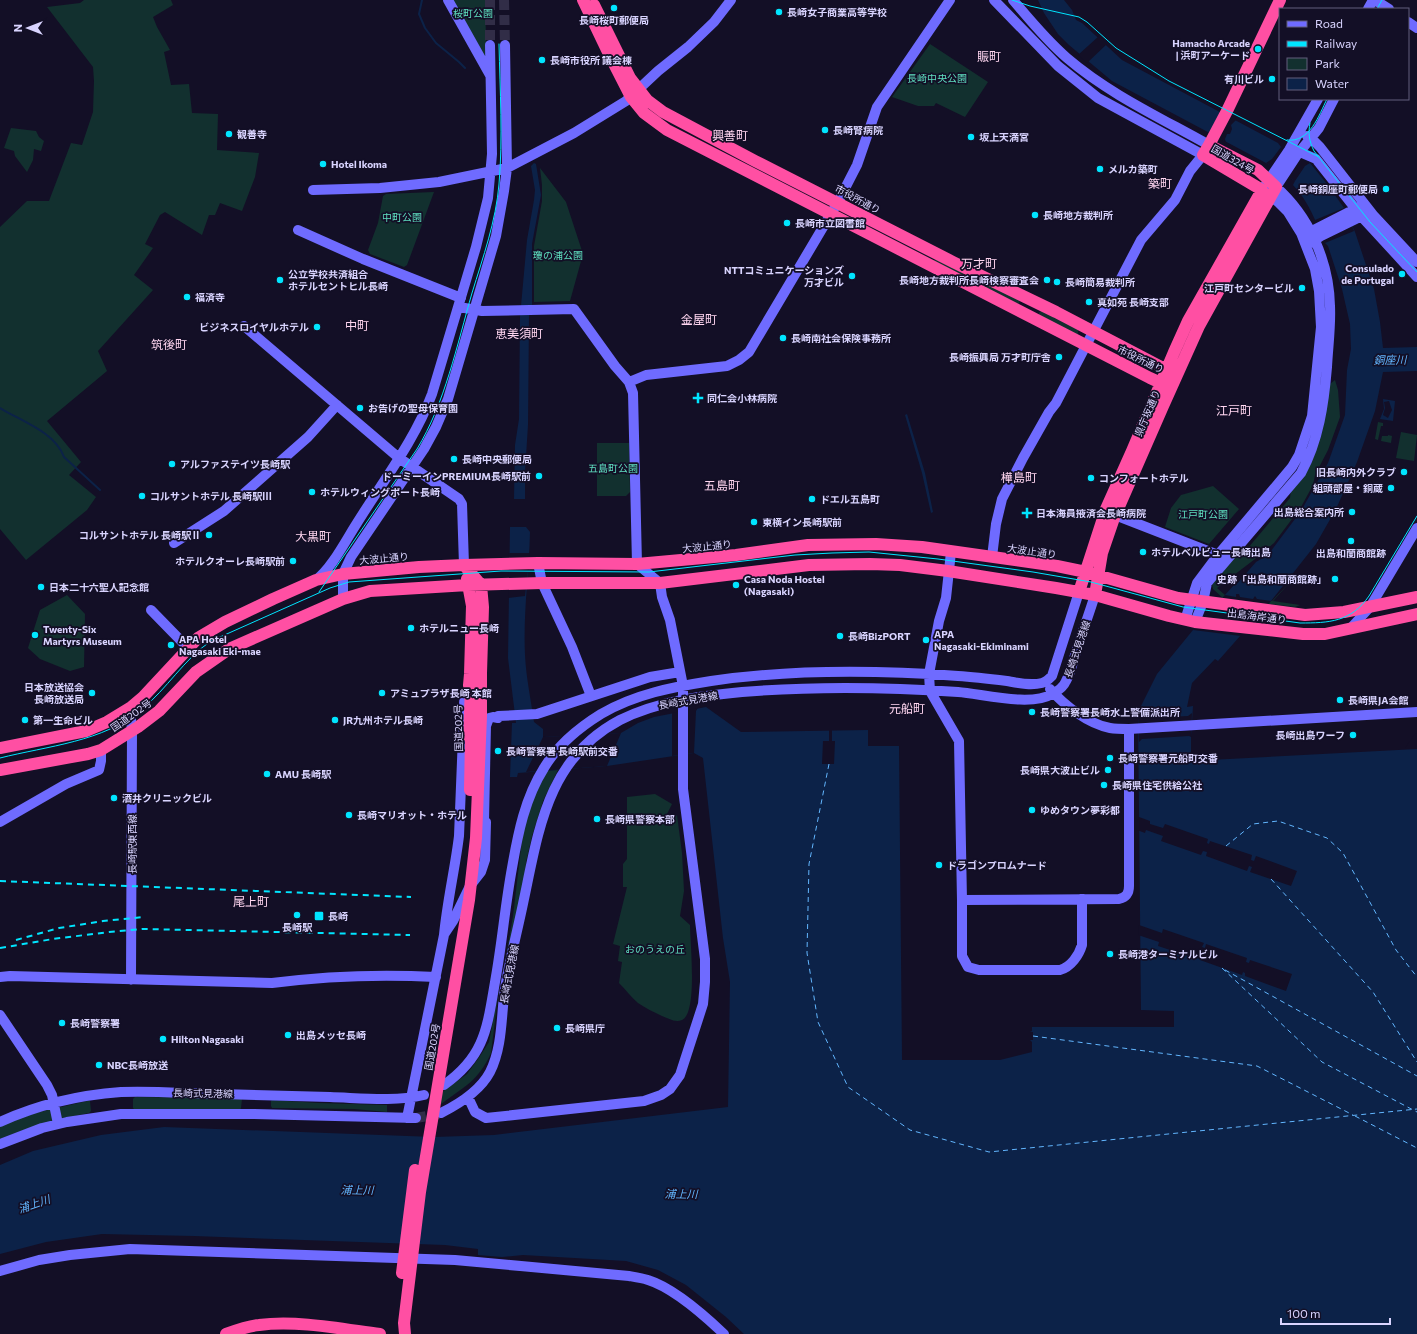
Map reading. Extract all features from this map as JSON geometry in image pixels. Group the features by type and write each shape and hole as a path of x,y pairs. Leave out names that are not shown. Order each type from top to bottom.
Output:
{"highway":[{"name":"市役所通り","path":"583,0 606,48 634,93 644,113 667,130 1161,383 1173,382 1167,370 755,161 673,118 634,93 627,72 592,0"},
{"name":"国道324号","path":"1269,188 1209,145 1280,0"},
{"name":"県庁坂通り","path":"1079,592 1106,509 1188,321 1269,188"},
{"name":"県庁坂通り","path":"1095,594 1102,553 1115,515 1199,326 1269,188"},
{"name":"大波止通り","path":"316,580 359,572 464,565 534,563 637,564 736,555 808,545 876,544 905,546 992,557 1099,575"},
{"path":"343,599 370,591 468,585 542,583 660,584 820,564 900,565 1095,594"},
{"name":"国道202号","path":"464,565 472,606 469,685 471,686 469,710 480,717"},
{"path":"464,565 481,585"},
{"name":"出島海岸通り","path":"1099,575 1178,598 1305,615 1344,612 1417,597"},
{"name":"国道202号","path":"0,748 86,731 107,722 130,708 143,697 198,638 225,622 316,580"},
{"name":"国道202号","path":"405,1334 404,1323 420,1192 469,900 480,717 483,607 481,585"},
{"name":"出島海岸通り","path":"1095,594 1194,621 1303,634 1325,634 1417,614"},
{"name":"国道202号","path":"0,770 88,754 101,750 132,731 159,711 196,672 229,649 343,599"},
{"name":"国道202号","path":"397,1334 397,1315 412,1191 472,838 467,737 469,737 480,717"},
{"path":"226,1334 259,1325 280,1324 336,1328 380,1334"}],"street":[{"path":"448,0 491,76"},
{"path":"313,190 380,188 439,182 507,168 574,133 623,103 658,71 688,47 714,22 732,0"},
{"path":"629,382 646,376 727,366 750,352 832,215 857,165 877,107 950,0"},
{"path":"994,0 1058,66 1098,98 1209,145"},
{"path":"1013,0 1048,41 1084,71 1107,88 1209,145"},
{"path":"1374,0 1386,6"},
{"path":"316,580 323,575 399,458 424,416 432,394 460,302 488,198 492,154 490,44"},
{"path":"343,599 343,574 351,556 412,467 436,426 448,399 496,236 507,168 505,45"},
{"path":"1294,151 1299,132 1317,100"},
{"path":"1198,601 1207,583 1301,473 1309,459 1318,431 1326,375 1330,305 1324,267 1312,236 1278,202 1269,188 1294,151 1311,138 1319,128 1333,100"},
{"path":"1299,132 1311,138 1320,147 1368,207 1417,262"},
{"path":"992,557 996,524 1002,499 1030,445 1049,412 1056,403 1141,240 1175,200 1190,172 1209,145"},
{"path":"1294,151 1316,159 1353,216 1417,277"},
{"path":"1312,236 1368,207"},
{"path":"298,230 460,302 474,310 574,309 615,366 629,382 633,393 637,564 660,584 662,597 670,620 683,686 683,788 705,959 703,1004 680,1075 670,1089 661,1095 644,1101 494,1118 486,1118 475,1112 468,1097"},
{"path":"1194,621 1198,601 1197,583 1218,555 1292,467 1299,455 1309,429 1317,374 1320,327 1320,307 1312,236"},
{"path":"244,326 399,458 459,499 462,504 464,565"},
{"path":"174,543 224,511 308,437 337,405"},
{"path":"1115,515 1218,555"},
{"path":"1350,629 1370,607 1417,528"},
{"path":"951,552 946,598 939,621 929,674 930,691 959,741 962,956 968,967 979,970 1060,970 1068,966 1080,952 1082,945 1082,899"},
{"path":"351,556 359,572"},
{"path":"534,563 572,647 591,696"},
{"name":"長崎式見港線","path":"444,1085 456,1077 471,1061 477,1052 487,1028 498,969 518,832 529,797 543,768 552,755 575,734 602,713 648,693 750,676 797,672 929,674 982,678 1029,684 1045,683 1052,676 1079,592"},
{"name":"長崎式見港線","path":"440,1113 468,1097 485,1079 490,1071 495,1057 505,987 532,858 546,806 556,784 568,764 596,735 637,712 668,702 727,694 794,688 887,688 960,692 1029,700 1041,699 1054,693 1066,683 1095,594"},
{"path":"151,610 189,649"},
{"path":"480,717 498,718 498,716 537,714 650,676 680,672"},
{"path":"1045,683 1054,693 1083,717 1110,728 1133,729 1417,712"},
{"name":"長崎式見港線","path":"0,1144 42,1128 58,1124 94,1117 121,1114 147,1113 411,1118 411,1098 444,935 458,849 467,737 462,736 466,685 469,685"},
{"name":"長崎駅東西線","path":"130,708 132,731 131,980"},
{"name":"長崎式見港線","path":"444,935 453,921 470,886 481,872 484,865 486,822 484,822 480,717"},
{"path":"962,900 1119,899 1125,897 1129,891 1133,729"},
{"path":"0,822 66,784 99,770 101,750"},
{"path":"458,849 461,859 478,859 481,857 482,822 484,822"},
{"path":"455,864 479,862 484,865"},
{"path":"0,977 10,976 272,983 317,978 436,977"},
{"path":"0,1015 47,1085 54,1104 58,1124"},
{"name":"長崎式見港線","path":"0,1122 35,1109 54,1104 89,1096 130,1092 254,1094 310,1097 411,1098 424,1095"},
{"path":"0,1271 39,1260 70,1255 130,1249 480,1262 629,1276 648,1280 667,1288 708,1319 724,1334"}],"green space":[{"path":"84,0 171,0 173,5 153,17 170,50 164,52 171,85 189,84 192,113 218,114 217,150 259,153 255,177 242,211 220,203 215,215 209,215 202,235 165,212 160,215 145,244 153,248 134,275 153,290 98,351 107,371 47,421 81,462 69,475 96,497 87,510 26,560 0,529 0,227 27,201 49,201 71,143 82,145 93,112 93,67 47,7 80,3"},
{"name":"桜町公園","path":"453,0 485,0 487,74"},
{"name":"長崎中央公園","path":"930,44 988,82 965,117 936,103 934,106 918,106 892,97"},
{"path":"11,128 36,131 39,137 44,141 41,151 34,149 33,160 27,172 15,156 14,151 4,148"},
{"name":"瓊の浦公園","path":"540,168 566,202 583,254 570,301 534,302 534,246 542,201"},
{"name":"中町公園","path":"434,192 407,265 404,267 370,254 368,250 378,223 383,196 386,194"},
{"path":"935,259 974,278 973,281 934,261"},
{"path":"985,283 1020,300 1019,304 983,287"},
{"path":"1041,311 1078,330 1078,334 1076,335 1039,316"},
{"path":"1335,380 1338,390 1340,417 1328,450 1315,475 1313,485 1301,507 1274,543 1217,588 1225,595 1272,601 1293,579 1273,601 1300,605 1295,607 1223,598 1213,589 1212,584 1239,552 1248,548 1290,498 1291,490 1301,477 1330,384"},
{"path":"1378,422 1383,423 1383,426 1381,426 1378,440 1375,439"},
{"path":"1401,432 1417,435 1414,461 1396,458"},
{"path":"1382,436 1392,436 1391,443 1381,441"},
{"name":"五島町公園","path":"597,443 629,443 630,492 626,496 597,496"},
{"name":"江戸町公園","path":"1213,486 1239,509 1209,544 1165,527 1171,508 1181,495"},
{"path":"67,595 85,614 84,667 70,671 40,659 28,648 40,610"},
{"path":"558,770 543,801 532,836 526,862 525,889 511,952 507,951 513,916 523,831 527,814 545,771"},
{"name":"おのうえの丘","path":"655,794 672,804 662,824 677,815 682,853 684,891 680,916 690,925 692,991 687,1015 679,1021 669,1019 641,1005 619,983 622,962 618,961 620,946 613,944 627,887 623,887 623,864 627,859 627,797"},
{"path":"499,989 491,1053 486,1063 481,1071 469,1083 440,1105 442,1092 467,1074 489,1042"},
{"path":"135,1097 242,1099 240,1110 135,1110 133,1108 133,1099"},
{"path":"272,1100 387,1105 387,1112 354,1109 272,1108"},
{"path":"90,1101 91,1111 89,1113 44,1124 0,1139 0,1125 35,1113"}],"water":[{"path":"1038,0 1064,0 1072,10 1076,20 1082,23 1122,60 1278,143 1281,147 1310,163 1344,208 1355,232 1374,289 1383,348 1417,347 1417,371 1383,372 1375,411 1357,462 1336,509 1316,544 1271,601 1218,661 1215,659 1192,683 1187,707 1193,706 1191,761 1417,749 1417,1334 744,1334 726,1317 686,1285 658,1270 626,1261 523,1255 502,1257 478,1255 478,1249 445,1245 102,1234 46,1242 0,1254 0,1165 33,1151 101,1135 164,1127 434,1137 494,1135 728,1107 730,982 723,938 703,758 694,753 607,766 518,773 517,777 510,777 512,723 516,723 508,658 510,527 526,527 530,532 525,624 525,655 527,680 534,722 543,729 543,737 621,733 638,723 654,717 706,707 741,732 868,730 868,746 899,746 902,1060 1000,1060 1032,1052 1032,1042 1030,1040 1033,1040 1033,1032 1030,1032 1032,1031 1032,1027 1174,1027 1174,1011 1141,1010 1138,712 1157,674 1193,630 1256,562 1268,555 1301,511 1328,463 1345,415 1347,370 1351,349 1350,324 1342,289 1328,246 1325,243 1308,205 1293,185 1295,181 1266,163 1112,81 1058,34 1044,13"},
{"path":"534,163 536,164 541,195 532,244 532,304 529,317 528,425 525,499 514,499 515,445 519,419 520,317 527,240 535,190 531,166"},
{"path":"1383,399 1395,401 1393,421 1380,419 1384,409","holes":["1389,401 1392,410 1388,418 1383,415 1385,408 1384,402"]},
{"path":"907,414 925,473 933,512 931,513 922,473 905,415"}],"pier":[{"path":"1099,36 1107,44 1087,63 1078,55"},
{"path":"1222,111 1237,119 1231,125 1232,129 1230,134 1227,134 1225,139 1226,142 1208,132 1214,129 1213,125"},
{"path":"1281,147 1310,163 1305,166 1295,181 1266,163 1272,159"},
{"path":"1344,208 1354,231 1325,243 1315,220"},
{"path":"509,553 530,553 525,596 508,598"},
{"path":"1236,594 1239,594 1240,597 1253,599 1255,596 1257,599 1271,601 1241,636 1193,630 1225,595 1236,597"},
{"path":"698,708 696,711 694,753 672,756 672,713"},
{"path":"1192,713 1191,737 1142,739 1139,742 1138,714 1140,717 1145,718 1188,716"},
{"path":"829,730 832,730 832,741 835,741 834,764 822,764 823,741 829,741"},
{"path":"621,733 607,766 526,772 543,737"},
{"path":"1417,733 1417,748 1405,748 1415,734"},
{"path":"1139,817 1150,821 1150,824 1163,828 1165,824 1208,839 1207,843 1209,844 1210,841 1252,855 1251,860 1254,861 1256,856 1297,871 1291,886 1250,872 1252,867 1249,866 1247,871 1206,856 1207,852 1203,851 1201,855 1161,841 1163,836 1146,830 1145,833 1137,830 1137,822"},
{"path":"1139,925 1162,933 1163,929 1204,943 1202,947 1205,948 1206,944 1247,958 1246,962 1249,963 1250,960 1292,974 1286,991 1245,976 1245,973 1243,972 1242,975 1200,960 1201,957 1199,956 1197,959 1158,946 1159,942 1138,935"}],"waterway":[{"path":"422,0 419,14 425,28 436,43 465,68"},
{"path":"0,408 45,434 60,448 64,457 100,490"}],"ferry route":[{"path":"829,764 809,864 807,953 818,1022 848,1087 910,1130 989,1152 1417,1109"},
{"path":"1226,846 1253,824 1278,821 1327,838 1343,853 1396,950 1417,977"},
{"path":"1271,879 1373,992 1417,1062"},
{"path":"1222,968 1322,1062 1417,1112"},
{"path":"1225,970 1417,1076"},
{"path":"1033,1036 1257,1066 1353,1115"},
{"path":"1355,1116 1417,1148"}],"tunnel":[{"path":"490,0 490,45"},
{"path":"504,0 505,45"},
{"path":"416,1118 439,1114"}],"tram line":[{"path":"1012,0 1030,6 1079,17 1087,22 1116,48 1169,81 1319,157"},
{"path":"1378,8 1382,0"},
{"path":"319,592 417,449 427,431 443,393 495,212 499,184 501,132 499,44"},
{"path":"1287,140 1295,140 1308,133 1317,120 1327,100"},
{"path":"1310,123 1309,137 1314,151 1370,222 1417,272"},
{"path":"0,758 56,746 93,736 110,729 127,720 142,709 160,692 192,656 211,641 330,588 349,582 501,571 649,572 795,555 869,552 938,559 1033,572 1091,582 1183,607 1300,623 1320,622 1347,616 1362,605 1369,596 1417,516"}],"railway":[{"path":"0,881 411,897"},
{"path":"16,940 59,928 103,921 144,917"},
{"path":"0,948 53,939 143,929 410,935"}],"place":[{"name":"長崎桜町郵便局","path":"614,8"},
{"name":"長崎女子商業高等学校","path":"779,12"},
{"name":"Hamacho Arcade | 浜町アーケード","path":"1258,49"},
{"name":"長崎市役所 議会棟","path":"542,60"},
{"name":"有川ビル","path":"1272,79"},
{"name":"長崎腎病院","path":"825,130"},
{"name":"観善寺","path":"229,134"},
{"name":"坂上天満宮","path":"971,137"},
{"name":"Hotel Ikoma","path":"323,164"},
{"name":"メルカ築町","path":"1100,169"},
{"name":"長崎銅座町郵便局","path":"1386,189"},
{"name":"長崎地方裁判所","path":"1035,215"},
{"name":"長崎市立図書館","path":"787,223"},
{"name":"Consulado de Portugal","path":"1402,274"},
{"name":"NTTコミュニケーションズ 万才ビル","path":"852,276"},
{"name":"公立学校共済組合 ホテルセントヒル長崎","path":"280,280"},
{"name":"長崎地方裁判所長崎検察審査会","path":"1047,280"},
{"name":"長崎簡易裁判所","path":"1057,282"},
{"name":"江戸町センタービル","path":"1302,288"},
{"name":"福済寺","path":"187,297"},
{"name":"真如苑 長崎支部","path":"1089,302"},
{"name":"ビジネスロイヤルホテル","path":"317,327"},
{"name":"長崎南社会保険事務所","path":"783,338"},
{"name":"長崎振興局 万才町庁舎","path":"1059,357"},
{"name":"同仁会小林病院","path":"698,398"},
{"name":"お告げの聖母保育園","path":"360,408"},
{"name":"長崎中央郵便局","path":"454,459"},
{"name":"アルファステイツ長崎駅","path":"172,464"},
{"name":"旧長崎内外クラブ","path":"1404,472"},
{"name":"ドーミーインPREMIUM長崎駅前","path":"539,476"},
{"name":"コンフォートホテル","path":"1091,478"},
{"name":"組頭部屋・銅蔵","path":"1391,488"},
{"name":"ホテルウィングポート長崎","path":"312,492"},
{"name":"コルサントホテル 長崎駅Ⅲ","path":"142,496"},
{"name":"ドエル五島町","path":"812,499"},
{"name":"出島総合案内所","path":"1352,512"},
{"name":"日本海員掖済会長崎病院","path":"1027,513"},
{"name":"東横イン長崎駅前","path":"754,522"},
{"name":"コルサントホテル 長崎駅Ⅱ","path":"209,535"},
{"name":"出島和蘭商館跡","path":"1351,541"},
{"name":"ホテルベルビュー長崎出島","path":"1143,552"},
{"name":"ホテルクオーレ長崎駅前","path":"293,561"},
{"name":"史跡「出島和蘭商館跡」","path":"1335,579"},
{"name":"Casa Noda Hostel (Nagasaki)","path":"736,585"},
{"name":"日本二十六聖人記念館","path":"41,587"},
{"name":"ホテルニュー長崎","path":"411,628"},
{"name":"Twenty-Six Martyrs Museum","path":"35,635"},
{"name":"長崎BizPORT","path":"840,636"},
{"name":"APA Nagasaki-Ekiminami","path":"926,640"},
{"name":"APA Hotel Nagasaki Eki-mae","path":"171,645"},
{"name":"日本放送協会 長崎放送局","path":"92,693"},
{"name":"アミュプラザ長崎 本館","path":"382,693"},
{"name":"長崎県JA会館","path":"1340,700"},
{"name":"長崎警察署長崎水上警備派出所","path":"1032,712"},
{"name":"第一生命ビル","path":"25,720"},
{"name":"JR九州ホテル長崎","path":"335,720"},
{"name":"長崎出島ワーフ","path":"1353,735"},
{"name":"長崎警察署 長崎駅前交番","path":"498,751"},
{"name":"長崎警察署元船町交番","path":"1110,758"},
{"name":"長崎県大波止ビル","path":"1108,770"},
{"name":"AMU 長崎駅","path":"267,774"},
{"name":"長崎県住宅供給公社","path":"1104,785"},
{"name":"酒井クリニックビル","path":"114,798"},
{"name":"ゆめタウン夢彩都","path":"1032,810"},
{"name":"長崎マリオット・ホテル","path":"349,815"},
{"name":"長崎県警察本部","path":"597,819"},
{"name":"ドラゴンプロムナード","path":"939,865"},
{"name":"長崎駅","path":"297,915"},
{"name":"長崎","path":"319,916"},
{"name":"長崎港ターミナルビル","path":"1110,954"},
{"name":"長崎警察署","path":"62,1023"},
{"name":"長崎県庁","path":"557,1028"},
{"name":"出島メッセ長崎","path":"288,1035"},
{"name":"Hilton Nagasaki","path":"163,1039"},
{"name":"NBC長崎放送","path":"99,1065"}],"district":[{"name":"賑町","path":"989,57"},
{"name":"興善町","path":"730,136"},
{"name":"築町","path":"1160,184"},
{"name":"万才町","path":"979,264"},
{"name":"金屋町","path":"699,320"},
{"name":"中町","path":"357,326"},
{"name":"恵美須町","path":"519,334"},
{"name":"筑後町","path":"169,345"},
{"name":"江戸町","path":"1234,411"},
{"name":"樺島町","path":"1019,478"},
{"name":"五島町","path":"722,486"},
{"name":"大黒町","path":"313,537"},
{"name":"元船町","path":"907,709"},
{"name":"尾上町","path":"251,902"}],"water label":[{"name":"銅座川","path":"1390,360"},
{"name":"浦上川","path":"357,1190"},
{"name":"浦上川","path":"681,1194"},
{"name":"浦上川","path":"34,1204"}]}
